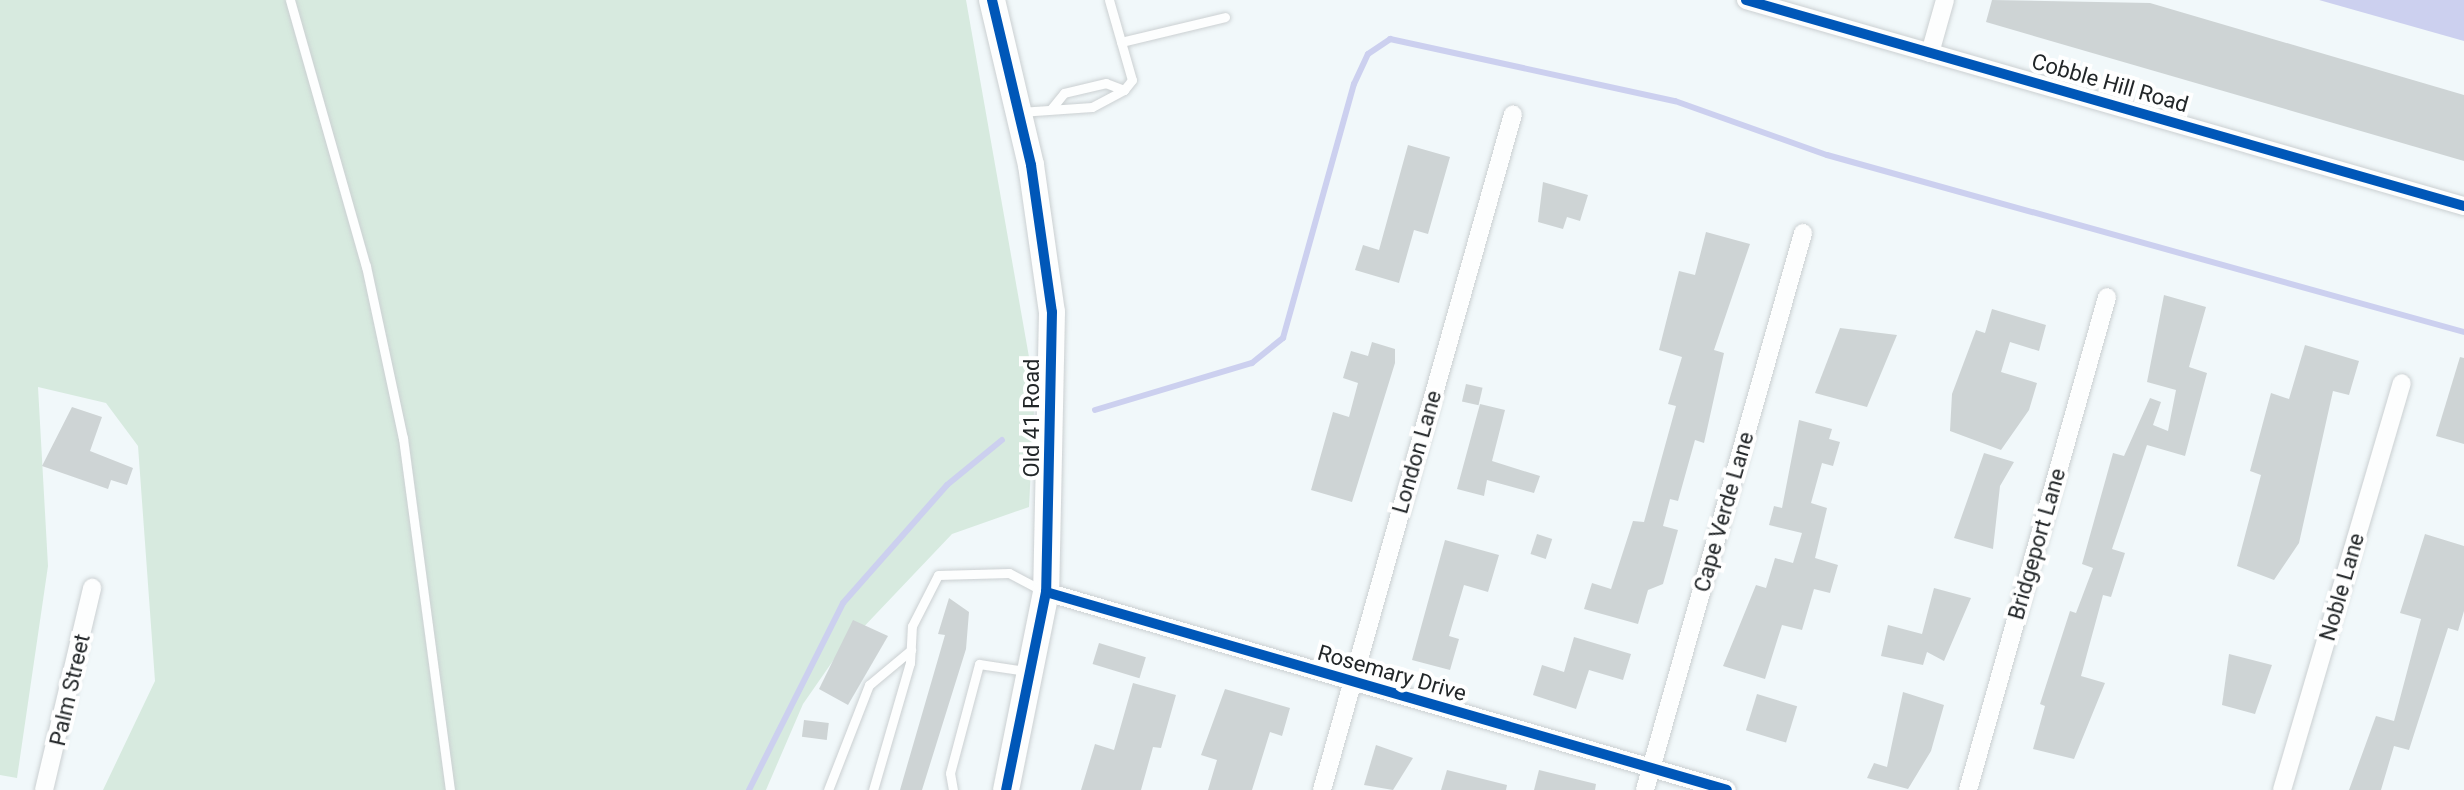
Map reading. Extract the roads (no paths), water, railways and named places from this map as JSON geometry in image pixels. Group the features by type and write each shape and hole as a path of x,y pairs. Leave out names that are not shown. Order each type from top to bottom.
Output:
{"street":[{"name":"Old 41 Road","path":"992,0 1020,112 1052,312 1046,592 1033,673 1006,790"},
{"name":"Cobble Hill Road","path":"1746,0 2464,206"},
{"path":"1930,53 1945,0"},
{"name":"London Lane","path":"1322,790 1513,114"},
{"name":"Cape Verde Lane","path":"1645,790 1803,233"},
{"name":"Bridgeport Lane","path":"1968,790 2107,297"},
{"name":"Noble Lane","path":"2282,790 2402,383"},
{"name":"Palm Street","path":"44,790 92,588"},
{"name":"Rosemary Drive","path":"1046,592 1727,790"}],"lane":[{"path":"290,0 366,266 403,438 450,790"},
{"path":"1020,112 1092,107 1124,90 1132,80 1109,0"},
{"path":"1121,42 1225,17"},
{"path":"1051,109 1064,93 1106,83 1124,90"},
{"path":"873,790 911,650 912,626 938,575 1009,573 1046,592"},
{"path":"828,790 869,685 911,650"},
{"path":"953,790 950,773 979,664 1033,673"}],"water":[{"path":"2319,0 2464,0 2464,41"}],"waterway":[{"path":"1095,410 1252,363 1283,338 1354,84 1368,54 1390,39 1675,101 1827,155 2464,332"},
{"path":"749,790 843,603 947,485 1002,440"}]}
